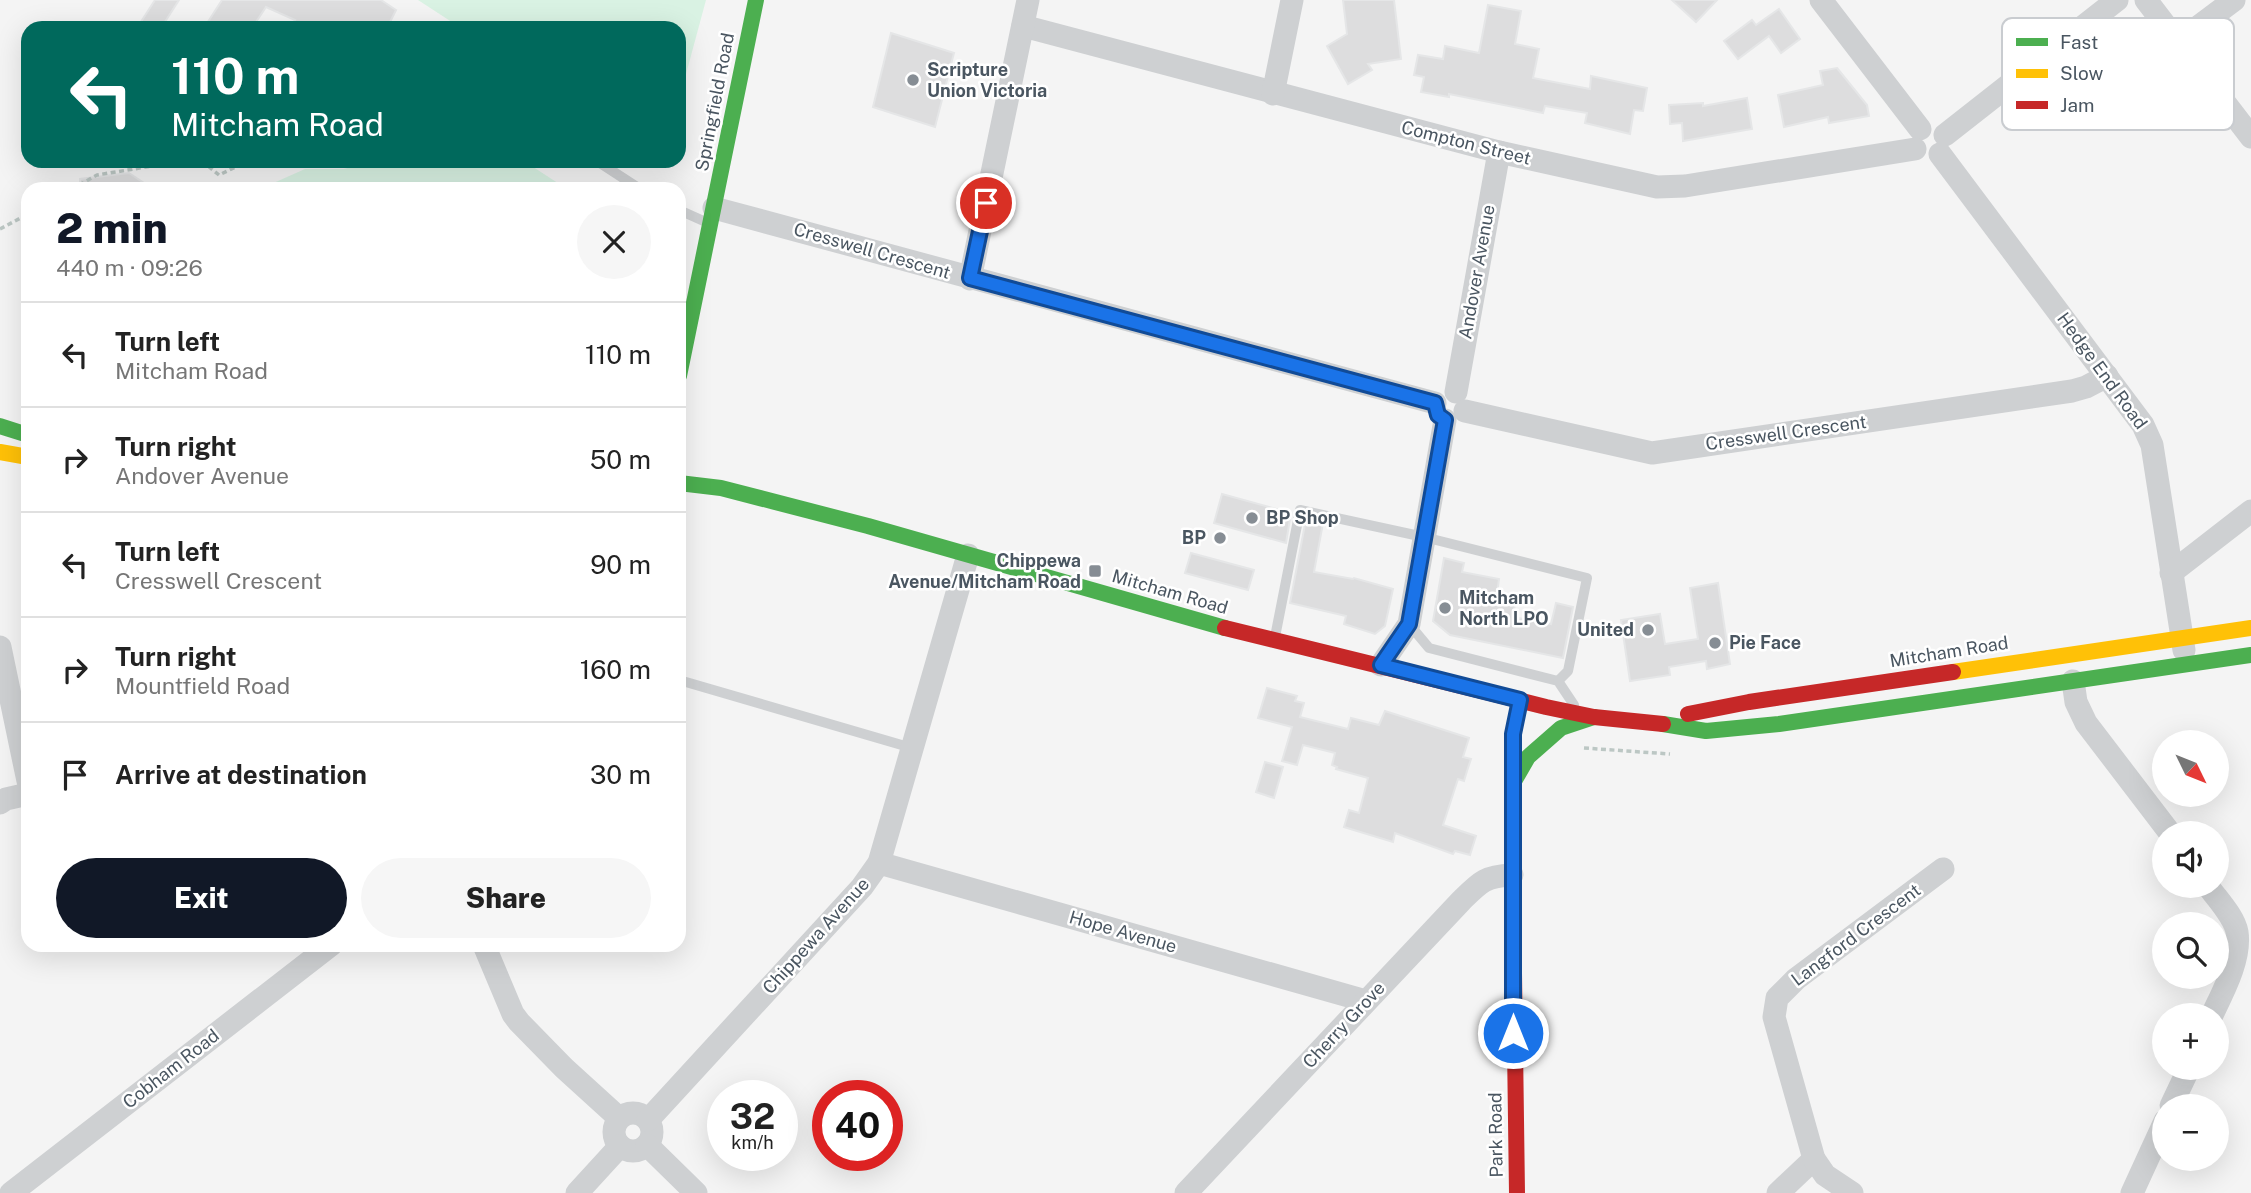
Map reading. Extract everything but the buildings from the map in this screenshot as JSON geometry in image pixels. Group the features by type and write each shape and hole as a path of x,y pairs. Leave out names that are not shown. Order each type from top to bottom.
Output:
{"main road":[{"name":"Springfield Road","path":"686,342 756,0"},
{"path":"0,426 21,433"},
{"path":"0,452 21,456"},
{"name":"Mitcham Road","path":"686,484 721,488 868,526 1213,625 1275,640 1381,665 1426,662 1520,700 1587,715 1654,722 1706,732 1779,724 2251,655"},
{"name":"Mitcham Road","path":"1654,722 1709,708 2251,628"},
{"path":"2071,653 2073,681"},
{"name":"Park Road","path":"1517,1193 1512,875 1514,724 1520,700"},
{"path":"1513,783 1528,757 1561,728 1587,715"}],"street":[{"path":"970,278 1028,0"},
{"path":"1273,94 1292,0"},
{"path":"1821,0 1917,139 1926,158 2002,96"},
{"path":"2095,18 2117,0"},
{"path":"2146,0 2160,18"},
{"path":"2210,18 2234,0"},
{"name":"Compton Street","path":"1023,26 1499,152 1657,187 1685,186 1917,139"},
{"path":"2234,115 2251,137"},
{"name":"Hedge End Road","path":"1943,145 2143,425 2152,445 2186,665"},
{"name":"Andover Avenue","path":"1381,665 1409,624 1499,152"},
{"name":"Cresswell Crescent","path":"712,216 970,278 1450,407 1651,453 2072,391 2107,376"},
{"path":"2171,573 2251,511"},
{"name":"Chippewa Avenue","path":"648,1119 862,887 879,863 968,555"},
{"path":"0,647 21,748"},
{"path":"2073,681 2076,702 2086,723 2161,821"},
{"path":"0,803 21,796"},
{"name":"Hope Avenue","path":"879,863 1367,1001"},
{"name":"Langford Crescent","path":"1852,1193 1825,1175 1814,1159 1773,1017 1777,998 1796,979 1943,869"},
{"name":"Cherry Grove","path":"1186,1193 1481,881 1491,876 1512,875"},
{"path":"2217,898 2237,932 2234,967 2218,1003"},
{"name":"Cobham Road","path":"11,1193 322,952"},
{"path":"487,952 513,1014 519,1022 619,1118"},
{"path":"630,1113 643,1115 648,1119 652,1129 647,1144 631,1151 616,1142 614,1130 619,1118 630,1113"},
{"path":"647,1144 696,1193"},
{"path":"577,1193 621,1146"},
{"path":"2132,1193 2152,1149"},
{"path":"1778,1193 1814,1159"}],"lane":[{"path":"608,168 629,182"},
{"path":"686,211 712,216"},
{"path":"1275,640 1300,510 1424,537 1587,578 1568,671 1558,681"},
{"path":"1409,624 1426,662 1558,681 1587,715"},
{"path":"686,682 912,748"}],"path":[{"path":"84,182 97,175 140,168"},
{"path":"210,168 219,175 234,168"},
{"path":"0,229 21,218"}],"green space":[{"path":"418,0 706,0 686,74 686,21 450,21"},
{"path":"535,168 556,182 276,182 305,169"}],"traffic: fast":[{"path":"686,342 756,0"},
{"path":"0,426 21,433"},
{"path":"686,484 721,488 868,526 1225,628"},
{"path":"1663,724 1706,731 1779,724 2251,655"},
{"path":"1513,783 1528,757 1561,728 1594,717"}],"traffic: slow":[{"path":"0,452 21,456"},
{"path":"1953,672 2251,628"},
{"path":"1514,973 1513,734 1520,700"}],"traffic: jam":[{"path":"1225,628 1546,707 1594,717 1663,724"},
{"path":"1688,714 1749,702 1953,672"},
{"path":"1514,973 1517,1193"}],"place":[{"name":"Scripture Union Victoria","path":"913,80"},
{"name":"BP Shop","path":"1252,518"},
{"name":"BP","path":"1220,538"},
{"name":"Chippewa Avenue/Mitcham Road","path":"1095,571"},
{"name":"Mitcham North LPO","path":"1445,608"},
{"name":"United","path":"1648,630"},
{"name":"Pie Face","path":"1715,643"}],"route":[{"path":"986,203 970,278 1435,403 1436,412 1445,420 1409,624 1381,665 1520,700 1513,734 1513,1033"}]}
